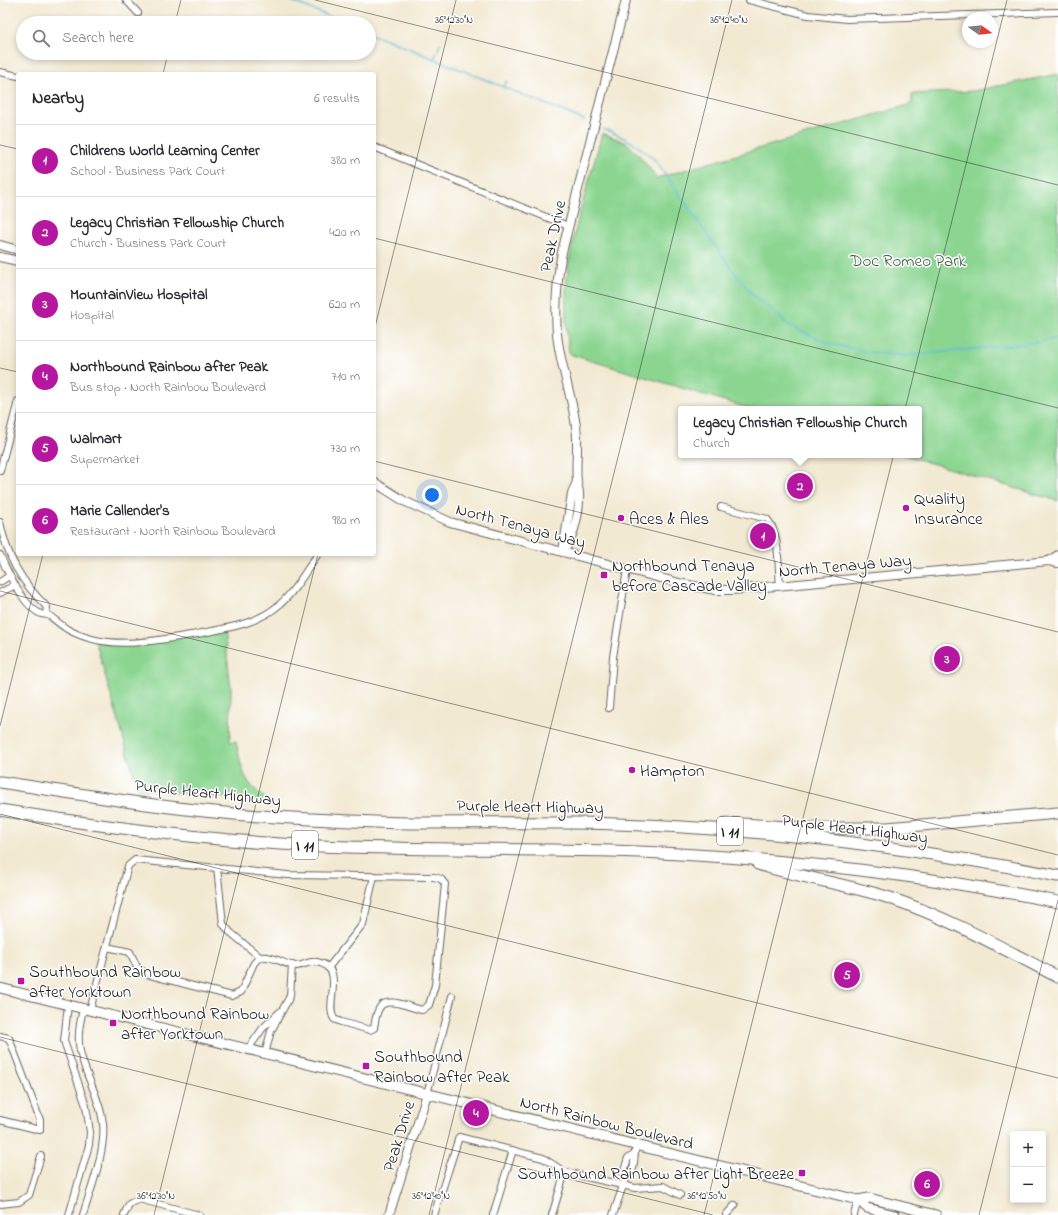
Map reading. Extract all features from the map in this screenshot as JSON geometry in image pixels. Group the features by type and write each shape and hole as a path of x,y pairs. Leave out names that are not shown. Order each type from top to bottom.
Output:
{"highway":[{"name":"Purple Heart Highway","path":"0,782 137,803 260,816 407,823 568,823 682,827 789,836 891,848 1058,876"},
{"name":"I 11","path":"0,810 137,831 281,844 410,849 612,851 739,858 879,872 1058,902"},
{"path":"568,823 601,818 802,828 887,828 1058,813"},
{"path":"739,858 781,871 859,889 916,908 990,941 1058,977"}],"main road":[{"name":"Peak Drive","path":"563,552 572,493 577,482 578,451 576,426 559,351 556,318 558,278 568,226 626,0"},
{"path":"0,246 16,250"},
{"path":"0,257 16,261"},
{"name":"North Tenaya Way","path":"376,483 409,504 450,522 627,570 683,584 716,590 780,586 1049,561 1058,563"},
{"name":"North Tenaya Way","path":"1049,561 1058,555"},
{"name":"North Rainbow Boulevard","path":"0,988 858,1200 869,1198 936,1215"},
{"name":"Peak Drive","path":"389,1215 427,1094"},
{"name":"North Rainbow Boulevard","path":"858,1200 867,1208 895,1215"}],"street":[{"path":"126,0 138,13"},
{"path":"749,0 808,15 846,19 1058,12"},
{"path":"0,72 16,76"},
{"path":"376,148 568,226"},
{"path":"0,471 16,409"},
{"path":"721,507 767,519 773,524 780,586"},
{"path":"0,522 10,557 22,580 46,607 46,614"},
{"path":"0,555 14,585 32,607 41,614 46,614 67,629 95,640 123,644 145,643 232,628 246,624 267,614 280,604 316,556"},
{"path":"609,708 613,657 627,570"},
{"path":"0,582 9,576"},
{"path":"0,593 14,585"},
{"path":"83,1215 102,1148 103,1124 100,1107 80,1052 79,1029 107,947 128,866 132,861 140,860 217,867 288,875 434,877 441,879 445,884 435,985 429,1005 422,1010 392,1003 384,1003 379,1008 374,1028 370,1030 340,1022 332,1016 333,982 331,972 324,964 314,961 297,966 277,959 260,957 230,932 223,924 217,867"},
{"path":"328,968 363,924 374,876"},
{"path":"107,947 130,952 136,967 146,974 229,995 235,995 241,992 254,963 260,957"},
{"path":"265,1054 271,1031 290,996 292,965"},
{"name":"Peak Drive","path":"427,1094 452,996"},
{"path":"68,1005 64,1041 86,1106 90,1132 89,1145 69,1215"},
{"path":"248,1049 263,1028 285,1007"},
{"path":"0,1036 9,1038 40,1120 40,1130 0,1120"},
{"path":"434,1215 459,1137 543,1158 565,1172 624,1183 634,1188 663,1186 680,1195"},
{"path":"613,1215 624,1183 630,1176 635,1161 634,1155 636,1146"},
{"path":"493,1215 514,1150"},
{"path":"0,1204 18,1202 30,1195 41,1156"},
{"path":"552,1215 565,1172"},
{"path":"124,1215 129,1204 134,1200 146,1200 199,1215"},
{"path":"854,1215 858,1200"},
{"path":"726,1215 735,1206"}],"green space":[{"name":"Doc Romeo Park","path":"1058,74 1058,501 914,458 922,458 922,406 741,406 569,354 566,309 568,273 580,212 602,133 627,143 657,178 912,104 912,94 973,91"},
{"path":"224,629 231,689 230,742 236,741 242,769 249,782 270,802 138,789 95,640 123,644"}],"waterway":[{"path":"289,0 329,16"},
{"path":"376,35 584,120"},
{"path":"438,50 440,43"},
{"path":"434,58 437,53"},
{"path":"504,86 507,81"},
{"path":"604,129 631,142 655,160 731,268 753,295 790,326 828,343 867,352 905,356 1042,342 1058,338"}],"place":[{"name":"Legacy Christian Fellowship Church","path":"800,486"},
{"name":"Quality Insurance","path":"906,508"},
{"name":"Aces & Ales","path":"621,518"},
{"name":"Childrens World Learning Center","path":"763,536"},
{"name":"Northbound Tenaya before Cascade Valley","path":"604,575"},
{"name":"MountainView Hospital","path":"947,659"},
{"name":"Hampton","path":"632,770"},
{"name":"Walmart","path":"847,975"},
{"name":"Southbound Rainbow after Yorktown","path":"21,981"},
{"name":"Northbound Rainbow after Yorktown","path":"113,1023"},
{"name":"Southbound Rainbow after Peak","path":"366,1066"},
{"name":"Northbound Rainbow after Peak","path":"476,1113"},
{"name":"Southbound Rainbow after Light Breeze","path":"802,1173"},
{"name":"Marie Callender's","path":"927,1184"}]}
